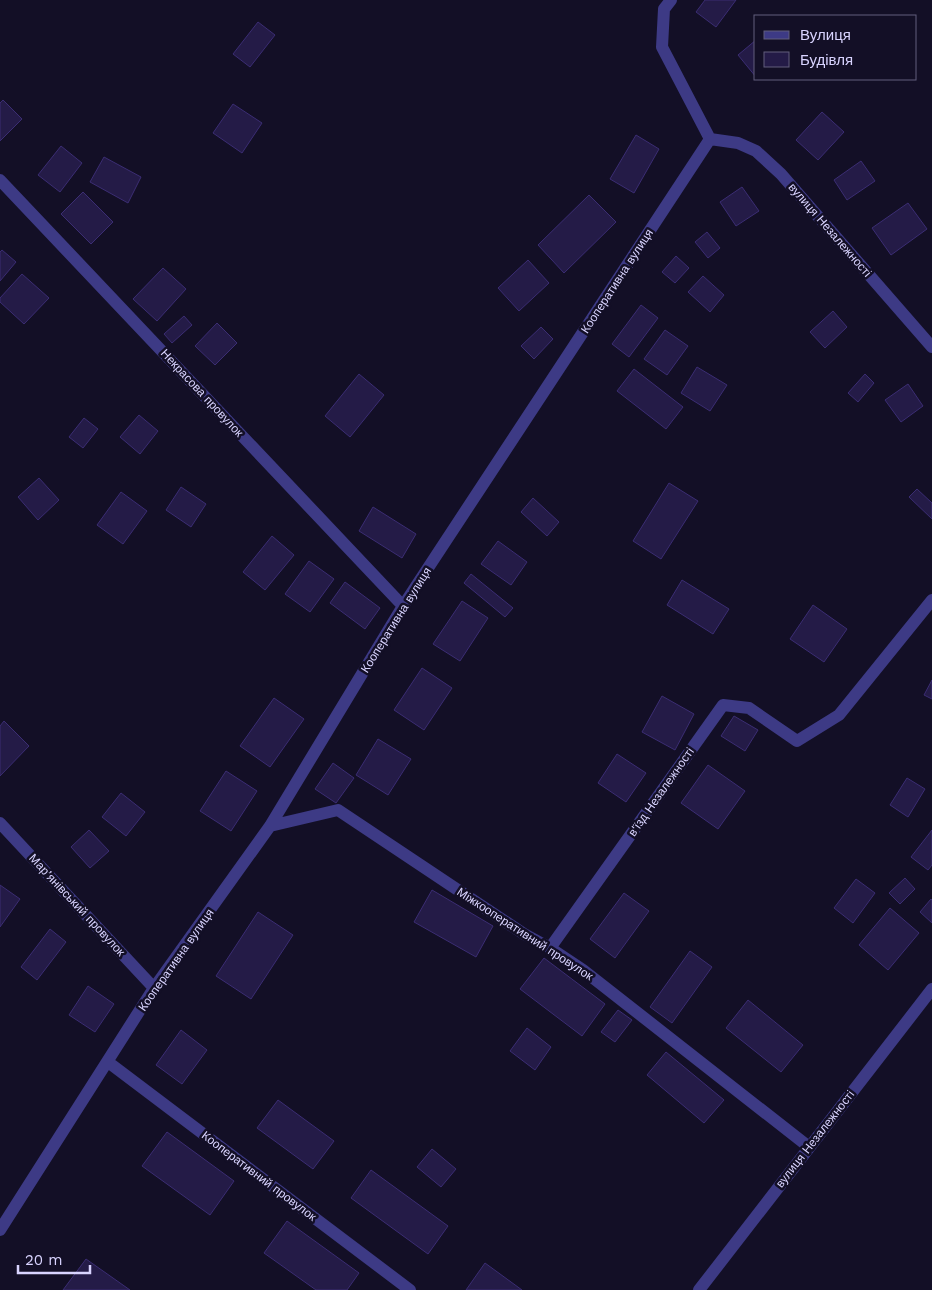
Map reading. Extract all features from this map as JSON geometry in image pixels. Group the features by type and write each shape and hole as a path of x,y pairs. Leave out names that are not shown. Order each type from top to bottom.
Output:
{"street":[{"path":"671,0 664,9 662,47 710,139"},
{"name":"вулиця Незалежності","path":"710,139 738,143 756,151 781,174 932,347"},
{"name":"Кооперативна вулиця","path":"0,1230 154,988 270,826 403,606 710,139"},
{"name":"Некрасова провулок","path":"0,180 403,606"},
{"name":"в'їзд Незалежності","path":"550,948 723,705 749,708 797,741 838,715 932,600"},
{"name":"Міжкооперативний провулок","path":"270,826 338,810 524,934 550,948 583,970 809,1147"},
{"name":"Мар’янівський провулок","path":"0,822 154,988"},
{"name":"вулиця Незалежності","path":"699,1290 932,989"},
{"name":"Кооперативний провулок","path":"108,1062 410,1290"}],"building":[{"path":"705,0 736,0 716,27 696,12"},
{"path":"258,22 275,35 250,67 233,54"},
{"path":"754,42 754,75 738,55"},
{"path":"3,100 22,119 0,141 0,103"},
{"path":"233,104 262,123 242,153 213,133"},
{"path":"822,112 844,132 818,160 796,140"},
{"path":"636,135 659,149 634,193 610,179"},
{"path":"61,146 82,163 60,192 38,175"},
{"path":"104,157 141,177 128,203 90,182"},
{"path":"861,161 875,181 847,200 834,180"},
{"path":"742,187 759,211 736,226 720,202"},
{"path":"83,192 113,222 91,244 61,214"},
{"path":"589,195 616,222 564,273 538,245"},
{"path":"908,203 927,229 891,255 872,228"},
{"path":"707,232 720,248 708,258 695,242"},
{"path":"2,250 16,262 0,281 0,252"},
{"path":"676,256 689,268 675,283 662,272"},
{"path":"528,260 549,283 519,311 498,288"},
{"path":"163,268 186,289 157,321 133,299"},
{"path":"22,274 49,298 24,324 0,302 0,298"},
{"path":"703,276 724,295 710,312 688,292"},
{"path":"641,305 658,318 629,357 612,344"},
{"path":"833,311 847,327 825,348 810,332"},
{"path":"184,316 192,325 172,343 164,334"},
{"path":"217,323 237,343 215,365 195,346"},
{"path":"541,327 553,339 534,359 521,346"},
{"path":"665,330 688,346 667,375 644,359"},
{"path":"697,367 727,385 710,411 681,393"},
{"path":"634,369 683,407 666,429 617,391"},
{"path":"359,374 384,395 350,437 325,416"},
{"path":"865,374 874,383 858,402 848,393"},
{"path":"908,384 923,406 901,422 885,400"},
{"path":"139,415 158,431 140,454 120,437"},
{"path":"84,418 98,429 83,448 69,437"},
{"path":"39,478 59,500 38,520 18,497"},
{"path":"669,483 698,501 661,559 633,541"},
{"path":"181,487 206,504 191,527 166,510"},
{"path":"917,489 932,503 932,519 909,497"},
{"path":"121,492 147,511 123,544 97,525"},
{"path":"533,498 559,522 547,536 521,512"},
{"path":"373,507 416,534 402,558 359,531"},
{"path":"272,536 294,555 265,590 243,572"},
{"path":"498,541 527,562 511,585 481,564"},
{"path":"309,561 334,579 310,612 285,594"},
{"path":"471,574 513,608 505,617 464,583"},
{"path":"682,580 729,609 713,634 667,605"},
{"path":"345,582 380,608 365,629 330,603"},
{"path":"462,601 488,618 460,661 433,644"},
{"path":"813,605 847,629 824,662 790,639"},
{"path":"422,668 452,688 424,730 394,710"},
{"path":"932,680 932,699 924,695"},
{"path":"662,696 694,714 675,750 642,732"},
{"path":"274,698 304,719 270,767 240,746"},
{"path":"734,716 758,730 745,751 721,736"},
{"path":"4,721 29,746 0,776 0,726"},
{"path":"378,739 411,759 388,795 356,775"},
{"path":"617,754 646,773 626,802 598,783"},
{"path":"333,763 354,778 336,803 315,789"},
{"path":"708,765 745,791 718,829 681,803"},
{"path":"226,771 257,791 231,831 200,811"},
{"path":"907,778 925,789 908,817 890,805"},
{"path":"121,793 145,812 126,836 102,817"},
{"path":"89,830 109,851 90,868 71,847"},
{"path":"932,830 932,865 928,870 911,857"},
{"path":"905,878 915,889 900,904 889,893"},
{"path":"856,879 875,893 853,923 834,908"},
{"path":"0,885 20,899 0,927"},
{"path":"432,890 493,926 476,957 414,922"},
{"path":"624,893 649,911 615,958 590,939"},
{"path":"932,900 932,923 920,912"},
{"path":"890,908 919,933 888,970 859,945"},
{"path":"258,912 293,935 251,999 216,976"},
{"path":"50,929 66,942 37,980 21,967"},
{"path":"690,951 712,967 672,1023 650,1007"},
{"path":"544,958 605,1004 582,1036 520,989"},
{"path":"88,986 114,1004 95,1032 69,1015"},
{"path":"748,1000 803,1045 781,1072 726,1028"},
{"path":"618,1010 632,1020 615,1042 601,1032"},
{"path":"527,1028 551,1047 535,1070 510,1051"},
{"path":"181,1030 207,1050 182,1084 156,1065"},
{"path":"666,1052 724,1100 704,1123 647,1075"},
{"path":"278,1100 334,1141 313,1169 257,1128"},
{"path":"167,1132 234,1181 210,1215 142,1166"},
{"path":"432,1149 456,1169 441,1187 417,1167"},
{"path":"371,1170 448,1226 428,1254 351,1198"},
{"path":"287,1221 359,1273 347,1290 316,1290 264,1253"},
{"path":"86,1259 130,1290 63,1290"},
{"path":"485,1263 522,1290 466,1290"}]}
